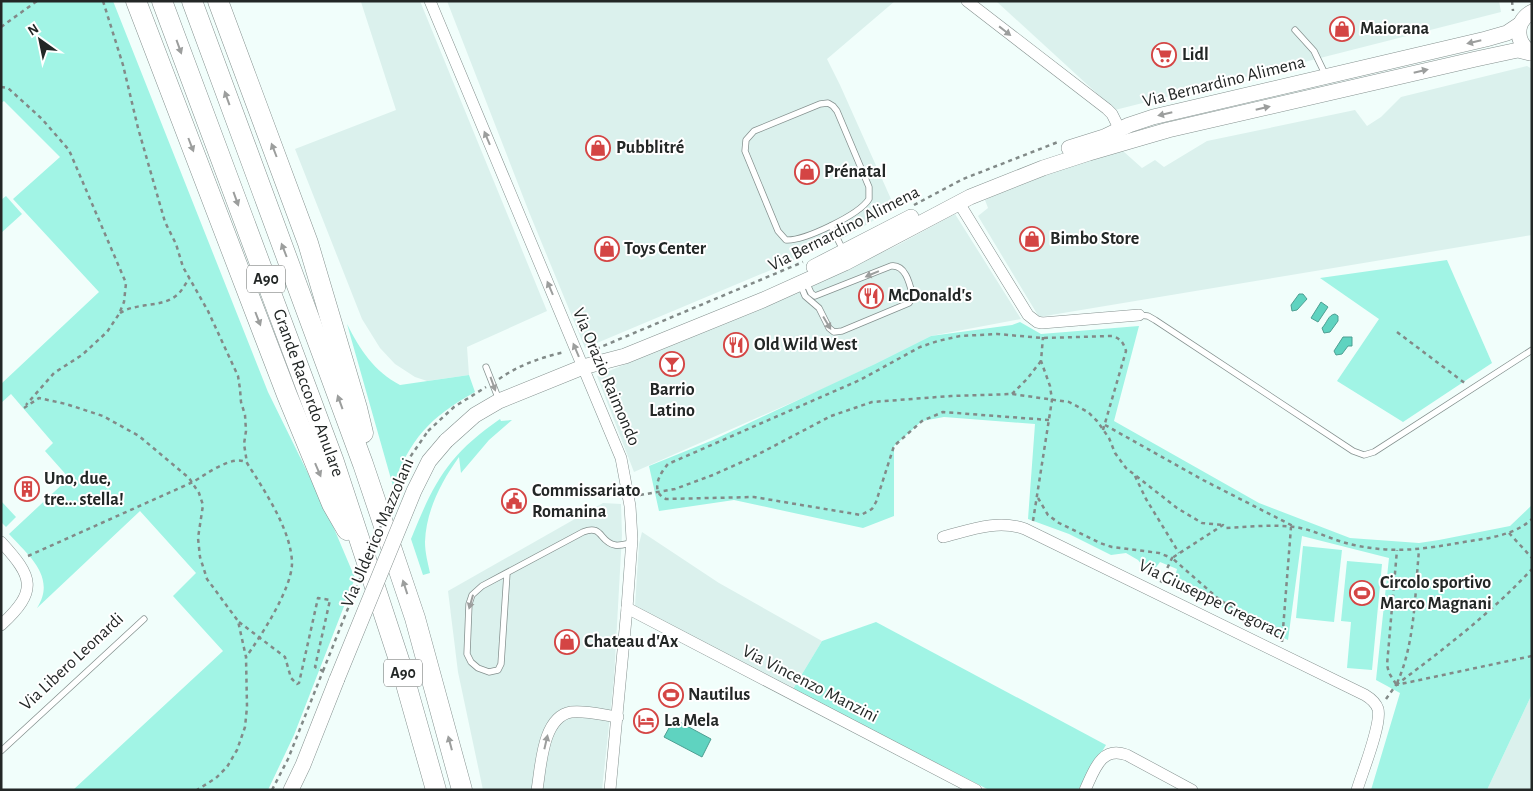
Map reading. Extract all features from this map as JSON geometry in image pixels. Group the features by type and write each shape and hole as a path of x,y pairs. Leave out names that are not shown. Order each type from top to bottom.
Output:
{"highway":[{"path":"136,1 291,404 332,504 366,558"},
{"name":"Grande Raccordo Anulare","path":"162,1 334,462 406,682 436,790"},
{"name":"Grande Raccordo Anulare","path":"192,1 363,464 415,618 462,790"},
{"path":"218,1 308,242 360,418 364,438 363,464"}],"street":[{"name":"Via Orazio Raimondo","path":"430,1 620,454 629,497 632,543 610,790"},
{"path":"967,1 1107,109 1112,114 1120,130"},
{"path":"1517,2 1532,12 1526,16 1520,25 1518,36 1521,43 1531,53"},
{"name":"Via Bernardino Alimena","path":"583,367 628,345 782,282 844,252 949,196 986,179 1153,117 1497,36 1507,33 1520,25"},
{"name":"Via Bernardino Alimena","path":"583,367 625,356 803,283 869,251 959,203 999,185 1062,161 1149,135 1508,51 1518,50 1531,53"},
{"path":"959,203 1028,314 1036,322 1139,315"},
{"name":"Via Ulderico Mazzolani","path":"291,790 303,765 414,491 429,461 446,440 474,415 499,401 583,367"},
{"name":"Via Giuseppe Gregoraci","path":"943,537 1000,524 1017,526 1364,695 1374,703 1378,711"},
{"path":"1,542 25,571 27,584 22,602 15,612 1,625"},
{"name":"Via Vincenzo Manzini","path":"627,608 976,790"},
{"path":"1357,790 1378,723 1378,711"},
{"path":"537,790 547,736 556,720 571,712 618,717"},
{"path":"1085,790 1101,758 1116,752 1127,755 1192,790"}],"lane":[{"path":"1295,30 1314,51 1326,76"},
{"path":"828,103 834,106 837,111 870,191 869,199 863,207 831,226 797,239 783,238 778,231 744,148 746,140 754,131 820,104 828,103"},
{"path":"831,226 844,252"},
{"path":"896,265 905,274 913,297 909,303 842,331 834,332 829,328 819,308 805,296 803,283 815,296 896,265"},
{"path":"1139,315 1148,316 1155,320 1360,454 1374,452 1532,350"},
{"path":"486,367 499,401"},
{"path":"507,573 501,664 498,670 489,672 476,667 467,654 469,604 472,595 479,588 507,573 590,530 598,532 607,542 614,545 632,543"},
{"name":"Via Libero Leonardi","path":"1,751 144,619"}],"path":[{"path":"1,27 31,3 37,1"},
{"path":"103,1 123,65 160,209 188,278 208,311 238,376 241,402 245,415 246,431 244,444 247,463 280,521 289,544 292,563 291,572 260,638 246,657"},
{"path":"1,86 8,88 42,119 69,150 126,283 124,302 119,314 107,332 82,355 54,373 24,408 39,398 66,404 103,416 139,436 193,482 203,505 198,538 200,557 207,579 238,621 285,657 291,678 297,684 299,683 318,598 330,600 315,667 323,671"},
{"path":"119,314 126,310 176,296 188,278"},
{"path":"1032,532 1052,400 1050,386 1041,360 1045,322"},
{"path":"1397,332 1472,388"},
{"path":"1049,420 943,412 922,421 894,446 876,502 872,509 861,515 754,496 666,499 657,492 657,481 661,472 668,464 860,380 920,347 960,336 996,334 1043,338 1112,336 1119,338 1124,343 1126,351 1103,430"},
{"path":"594,349 624,337"},
{"path":"510,371 564,352"},
{"path":"1012,394 1028,379 1041,360"},
{"path":"629,497 675,488 712,475 753,457 830,416 872,402 1012,394 1069,402 1088,412 1103,430 1126,468 1177,508 1202,523 1223,525 1226,528 1297,527"},
{"path":"272,790 298,735 406,463 428,431 454,406 475,395"},
{"path":"1105,425 1203,480 1297,527 1355,545 1382,550 1419,550 1509,533 1532,519"},
{"path":"28,556 193,482 223,464 238,460 244,460 247,463"},
{"path":"1134,475 1146,499 1179,553"},
{"path":"1037,496 1048,515 1059,523 1112,547 1159,553 1172,558 1221,601 1282,632"},
{"path":"1156,593 1172,558 1223,525"},
{"path":"1281,654 1291,527"},
{"path":"1509,533 1532,558"},
{"path":"1396,684 1389,673 1387,665 1397,550"},
{"path":"1378,711 1396,684 1409,650 1419,550"},
{"path":"1396,684 1480,620 1532,569"},
{"path":"197,790 216,778 227,767 237,750 245,727 247,707 246,657 238,621"},
{"path":"1396,684 1532,656"}],"shaded area":[{"path":"1,1 113,1 268,392 327,512 355,578 294,735 268,790 73,790 223,651 173,596 196,573 140,511 37,608 44,586 42,576 31,558 9,534 69,478 45,451 53,443 11,394 1,403 1,384 99,292 13,199 60,157 4,101 1,103"},
{"path":"420,1 547,311 467,347 469,375 427,381 415,377 395,364 380,348 362,319 295,149 396,110 361,2"},
{"path":"447,1 895,1 827,59 895,208 847,236 785,264 585,348 529,212"},
{"path":"996,1 1499,1 1501,12 1115,110"},
{"path":"1527,66 1532,69 1532,235 1039,317 978,216 988,208 985,200 1030,180 1123,151 1142,168 1155,160 1164,167 1207,141 1355,110 1367,126 1381,117 1401,97"},
{"path":"6,196 22,214 1,233 1,200"},
{"path":"955,214 1021,319 931,336 825,388 634,472 597,376 786,297 898,245"},
{"path":"1447,260 1492,363 1403,422 1337,381 1379,319 1320,278"},
{"path":"1299,294 1303,294 1307,299 1297,310 1292,311 1291,305"},
{"path":"1321,302 1328,307 1318,322 1311,318"},
{"path":"1335,314 1338,316 1338,321 1330,332 1324,333 1322,328 1329,318"},
{"path":"1020,322 1041,334 1139,326 1114,421 1259,503 1350,538 1419,543 1439,540 1510,526 1532,505 1532,694 1487,790 1371,790 1400,693 1376,680 1389,558 1302,536 1288,640 1215,604 1199,588 1186,586 1174,581 1177,569 1160,562 1154,570 1146,570 1138,560 1126,553 1111,555 1069,534 1028,519 1035,424 944,417 922,421 894,446 894,516 863,528 734,500 659,511 649,466 713,440 931,336 1012,325"},
{"path":"347,324 357,343 375,366 400,385 469,375 475,392 459,401 434,420 424,431 407,455 393,486"},
{"path":"1343,337 1352,337 1352,346 1348,346 1342,354 1336,355 1334,351"},
{"path":"500,419 501,421 512,420 489,440 461,473 459,457 446,476 428,519 425,542 430,573 423,575 411,539 427,501 455,458 482,432"},
{"path":"1,501 16,517 6,527 1,522"},
{"path":"603,503 621,504 622,535 614,678 602,790 483,790 458,672 448,591"},
{"path":"642,532 719,583 822,641 793,689 635,606 639,544"},
{"path":"1303,546 1342,550 1334,622 1296,618"},
{"name":"Circolo sportivo Marco Magnani","path":"1347,561 1382,564 1372,670 1347,668 1351,622 1341,621"},
{"path":"876,622 1106,745 1078,790 989,790 793,689 822,641"},
{"path":"1532,694 1532,790 1487,790"},
{"path":"674,719 711,739 702,757 664,737"}],"place":[{"name":"Maiorana","path":"1342,29"},
{"name":"Lidl","path":"1164,55"},
{"name":"Pubblitré","path":"598,148"},
{"name":"Prénatal","path":"807,172"},
{"name":"Bimbo Store","path":"1032,239"},
{"name":"Toys Center","path":"607,249"},
{"name":"McDonald's","path":"871,296"},
{"name":"Old Wild West","path":"736,345"},
{"name":"Barrio Latino","path":"672,364"},
{"name":"Uno, due, tre... stella!","path":"27,489"},
{"name":"Commissariato Romanina","path":"514,501"},
{"name":"Circolo sportivo Marco Magnani","path":"1362,593"},
{"name":"Chateau d'Ax","path":"567,642"},
{"name":"Nautilus","path":"671,695"},
{"name":"La Mela","path":"646,721"}]}
